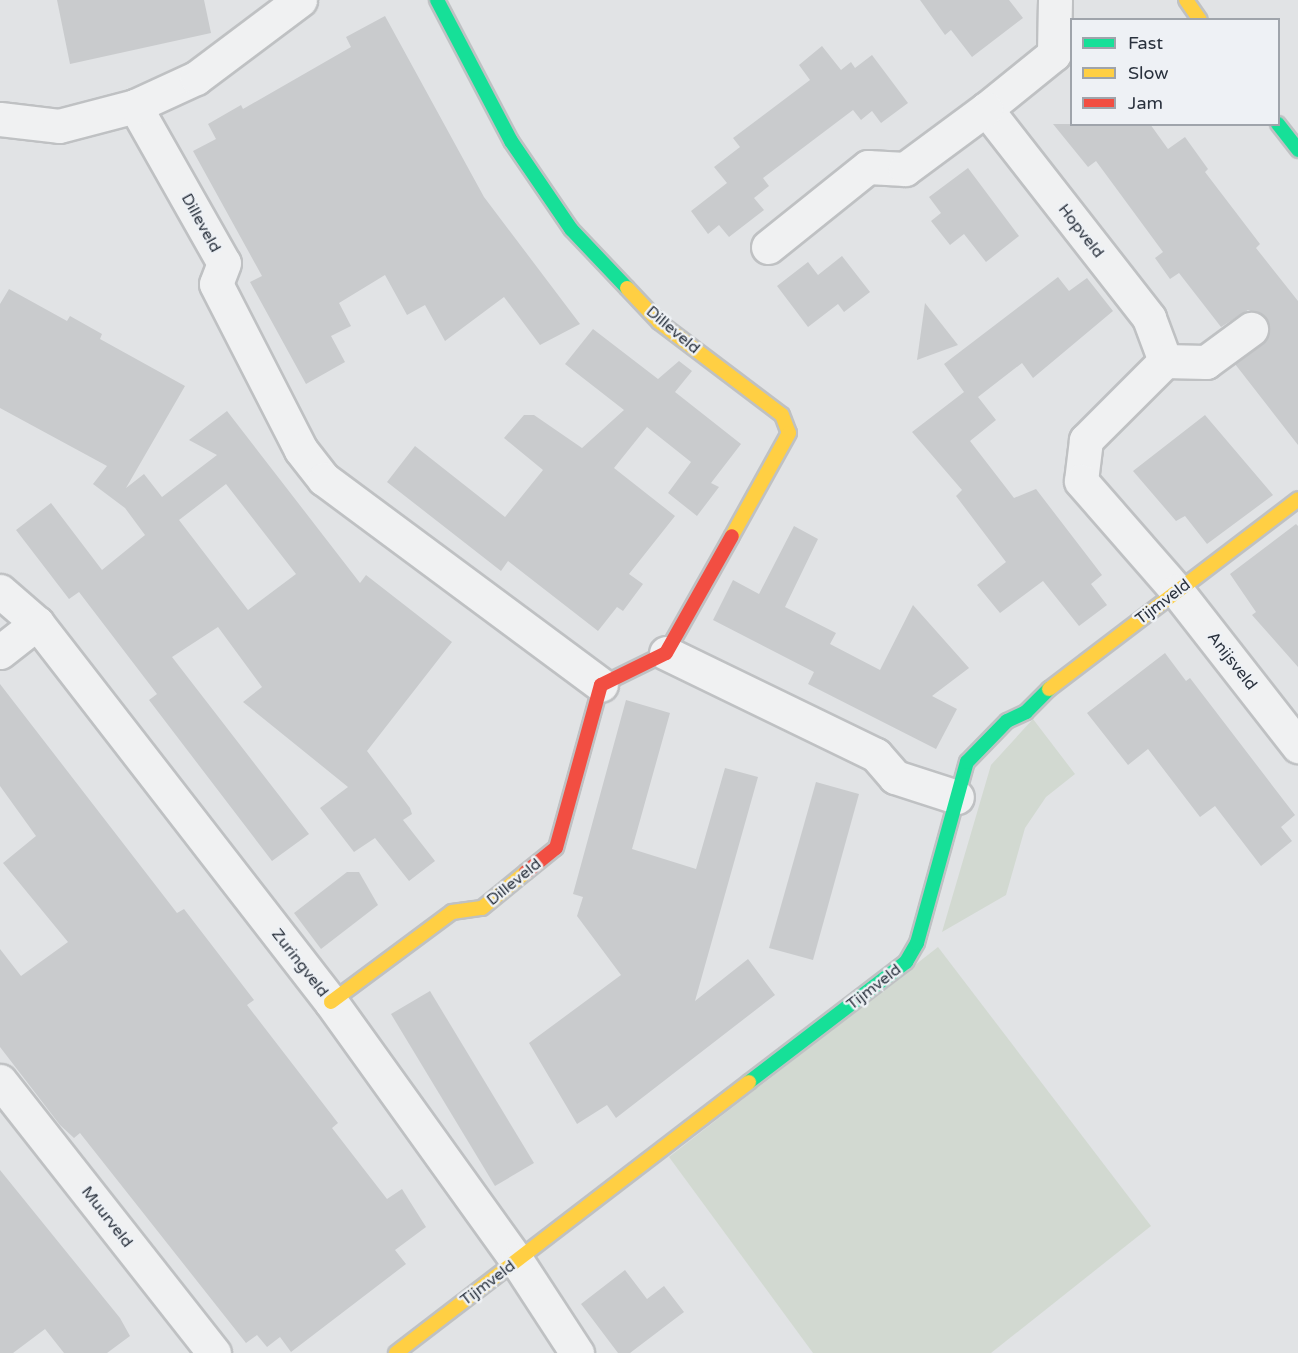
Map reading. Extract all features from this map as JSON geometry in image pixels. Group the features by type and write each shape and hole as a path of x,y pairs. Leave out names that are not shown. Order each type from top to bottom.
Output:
{"street":[{"path":"0,119 59,126 135,106 196,78 300,0"},
{"name":"Dilleveld","path":"437,0 511,141 571,229 659,322 783,415 789,433 666,653"},
{"path":"768,247 868,166 905,170 1054,54 1055,0"},
{"path":"1186,0 1199,18"},
{"name":"Dilleveld","path":"135,106 224,263 216,284 301,450 324,479 601,685 556,848 482,908 452,912 331,1002"},
{"name":"Hopveld","path":"986,109 1149,318 1165,361"},
{"path":"1280,126 1298,150"},
{"path":"1177,591 1081,481 1086,440 1165,361 1206,362 1251,329"},
{"name":"Tijmveld","path":"396,1353 906,962 917,943 967,762 1007,722 1026,712 1043,693 1298,499"},
{"name":"Zuringveld","path":"0,591 37,623 331,1002 517,1261 577,1353"},
{"name":"Anijsveld","path":"1177,591 1294,733"},
{"path":"0,652 37,623"},
{"path":"601,685 666,653 876,755 896,777 957,797"},
{"name":"Muurveld","path":"0,1081 214,1353"}],"shaded area":[{"path":"1033,719 1075,774 1046,797 1025,828 1006,895 942,932 991,765"},
{"path":"938,947 1151,1226 991,1353 813,1353 669,1157"}],"building":[{"path":"57,0 204,0 211,33 70,64"},
{"path":"920,0 1009,0 1023,18 972,57 951,30 945,35"},
{"path":"385,16 484,197 580,324 540,345 504,297 445,341 425,305 407,315 385,275 339,303 351,326 331,336 345,362 306,384 250,282 262,276 193,151 216,139 208,124 241,105 243,109 351,47 346,37"},
{"path":"822,46 841,70 851,62 855,68 872,55 908,103 881,123 872,111 861,120 853,110 763,178 769,186 754,198 764,210 729,237 719,225 708,234 691,211 727,183 714,167 740,147 733,138 810,80 799,65"},
{"path":"1053,124 1151,126 1168,149 1185,137 1208,169 1205,172 1260,244 1256,248 1298,301 1298,445 1235,364 1268,337 1266,317 1248,310 1221,327 1179,273 1170,279 1155,258 1163,252 1096,161 1088,167"},
{"path":"968,168 1019,236 986,262 964,234 950,245 931,221 941,213 929,197"},
{"path":"842,256 870,292 844,312 838,304 808,327 777,286 808,262 818,275"},
{"path":"1058,277 1069,291 1087,278 1113,311 1033,378 1022,363 978,397 996,420 970,441 1014,498 1036,489 1102,575 1091,584 1107,605 1079,626 1043,581 1000,613 977,585 1006,562 956,496 962,490 912,432 964,392 944,364"},
{"path":"9,289 67,321 70,316 102,334 100,339 185,386 126,488 144,474 162,497 217,455 189,440 227,411 360,583 366,575 452,642 367,751 410,808 412,814 403,820 435,861 409,881 375,838 354,852 320,808 348,787 243,702 262,687 218,627 172,657 309,834 272,861 149,700 157,694 79,592 69,599 16,530 51,503 102,570 145,535 125,508 93,484 107,466 0,408 0,304","holes":["226,484 296,574 248,610 179,520"]},
{"path":"925,303 958,345 917,360"},
{"path":"593,329 658,379 679,361 692,371 675,392 741,444 711,483 719,487 697,516 668,493 691,462 647,427 614,468 675,516 629,574 643,584 623,611 617,607 598,631 508,561 501,571 387,482 415,446 505,517 543,470 504,438 524,415 534,415 582,448 624,410 565,364"},
{"path":"1205,415 1273,495 1207,544 1185,516 1176,521 1133,471"},
{"path":"1296,524 1298,526 1298,667 1252,615 1256,612 1230,574"},
{"path":"794,526 818,539 785,607 836,633 830,644 880,670 913,605 969,668 932,696 957,709 936,749 808,684 814,672 713,620 733,580 759,594"},
{"path":"1165,653 1186,681 1190,678 1295,815 1281,827 1292,841 1261,866 1215,806 1200,817 1148,749 1128,765 1087,713"},
{"path":"0,684 177,913 184,909 254,1000 247,1005 338,1123 332,1128 387,1199 402,1189 426,1227 395,1250 406,1264 291,1352 280,1337 267,1347 257,1335 246,1343 80,1133 74,1138 60,1125 0,1047 0,949 21,976 68,942 3,863 36,836 0,786"},
{"path":"626,700 670,713 632,849 696,869 725,768 758,777 695,1001 748,959 775,995 616,1118 607,1105 577,1124 529,1043 621,975 577,916 583,897 573,894"},
{"path":"816,782 859,794 813,960 769,948"},
{"path":"347,872 359,872 378,905 321,949 294,913"},
{"path":"430,991 534,1163 495,1186 391,1014"},
{"path":"0,1170 120,1318 130,1336 107,1353 64,1353 45,1329 13,1353 0,1353"},
{"path":"625,1270 647,1299 664,1286 684,1312 630,1353 618,1353 581,1304"}],"traffic: fast":[{"path":"437,0 511,141 571,229 627,288"},
{"path":"1280,126 1298,150"},
{"path":"749,1082 906,962 917,943 967,762 1007,721 1026,712 1049,689"}],"traffic: slow":[{"path":"1186,0 1199,18"},
{"path":"627,288 659,322 782,415 789,433 732,536"},
{"path":"1049,689 1298,499"},
{"path":"331,1002 452,912 482,908 526,872"},
{"path":"396,1353 749,1082"}],"traffic: jam":[{"path":"526,872 556,848 601,685 666,653 732,536"}]}
